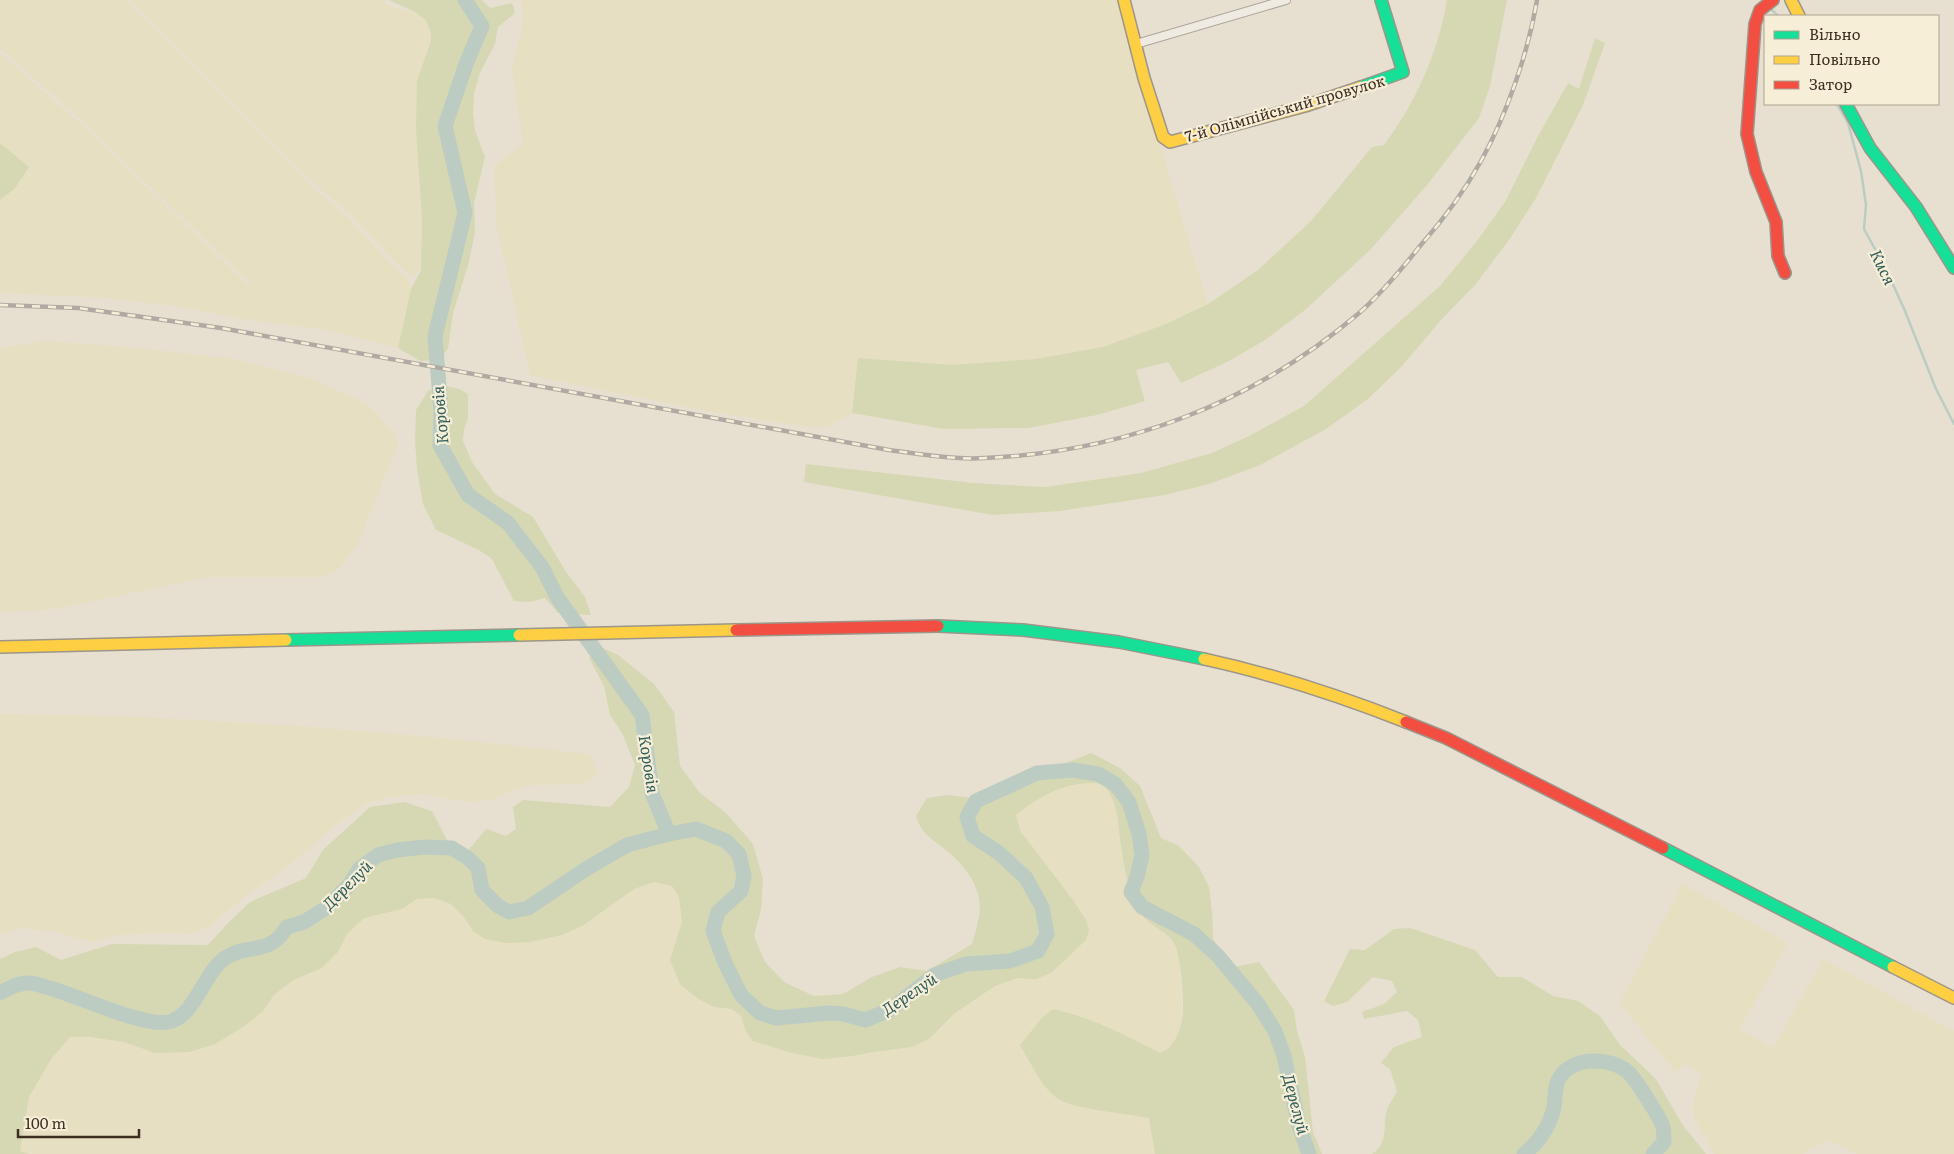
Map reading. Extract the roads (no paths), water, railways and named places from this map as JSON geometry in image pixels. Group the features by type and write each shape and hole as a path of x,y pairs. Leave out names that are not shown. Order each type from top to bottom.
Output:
{"main road":[{"path":"1124,0 1136,44"},
{"name":"7-й Олімпійський провулок","path":"1136,44 1153,109 1165,140 1170,142 1288,111 1399,75 1403,72 1380,0"},
{"path":"1791,0 1798,15"},
{"path":"1769,3 1757,15 1755,24 1747,141 1756,172 1777,226 1778,256 1785,274"},
{"path":"1847,105 1870,148 1916,207 1954,268"},
{"path":"0,647 630,634 899,626 980,627 1074,635 1119,642 1203,658 1265,673 1358,703 1446,738 1954,998"}],"street":[{"path":"1136,44 1286,0"}],"waterway":[{"name":"Коровія","path":"465,0 482,26 466,64 445,126 465,213 435,336 441,412 440,445 468,495 508,523 542,567 557,597 642,715 652,793 669,834"},
{"name":"Кися","path":"1769,7 1777,15"},
{"name":"Кися","path":"1838,105 1848,123 1861,171 1866,205 1864,229 1886,269 1936,389 1954,424"},
{"name":"Дерелуй","path":"0,993 17,985 34,983 127,1016 143,1020 168,1022 185,1012 211,973 225,958 234,953 266,946 280,936 287,927 304,922 326,908 349,885 360,868 378,855 397,850 425,847 452,848 468,858 478,868 482,890 498,906 509,912 528,908 586,869 627,845 696,829 726,841 739,854 744,876 741,891 718,912 713,931 725,963 741,995 760,1013 776,1018 829,1013 844,1014 865,1020 890,1010 934,975 966,964 1010,961 1038,951 1047,934 1042,907 1026,878 999,853 973,836 967,817 976,801 1037,773 1073,770 1098,774 1115,784 1129,802 1139,834 1142,855 1131,892 1142,907 1194,934 1218,956 1258,1004 1275,1031 1284,1056 1299,1126 1309,1154"},
{"name":"Дерелуй","path":"1524,1154 1539,1139 1547,1127 1554,1107 1557,1084 1560,1077 1574,1065 1592,1061 1602,1061 1620,1067 1628,1072 1636,1082 1664,1131 1664,1142 1653,1154"}],"railway":[{"path":"0,305 78,308 221,328 925,455 985,458 1036,454 1087,446 1136,434 1184,418 1230,398 1274,374 1317,346 1375,298 1445,216 1468,184 1491,143 1508,103 1522,62 1537,0"}]}
